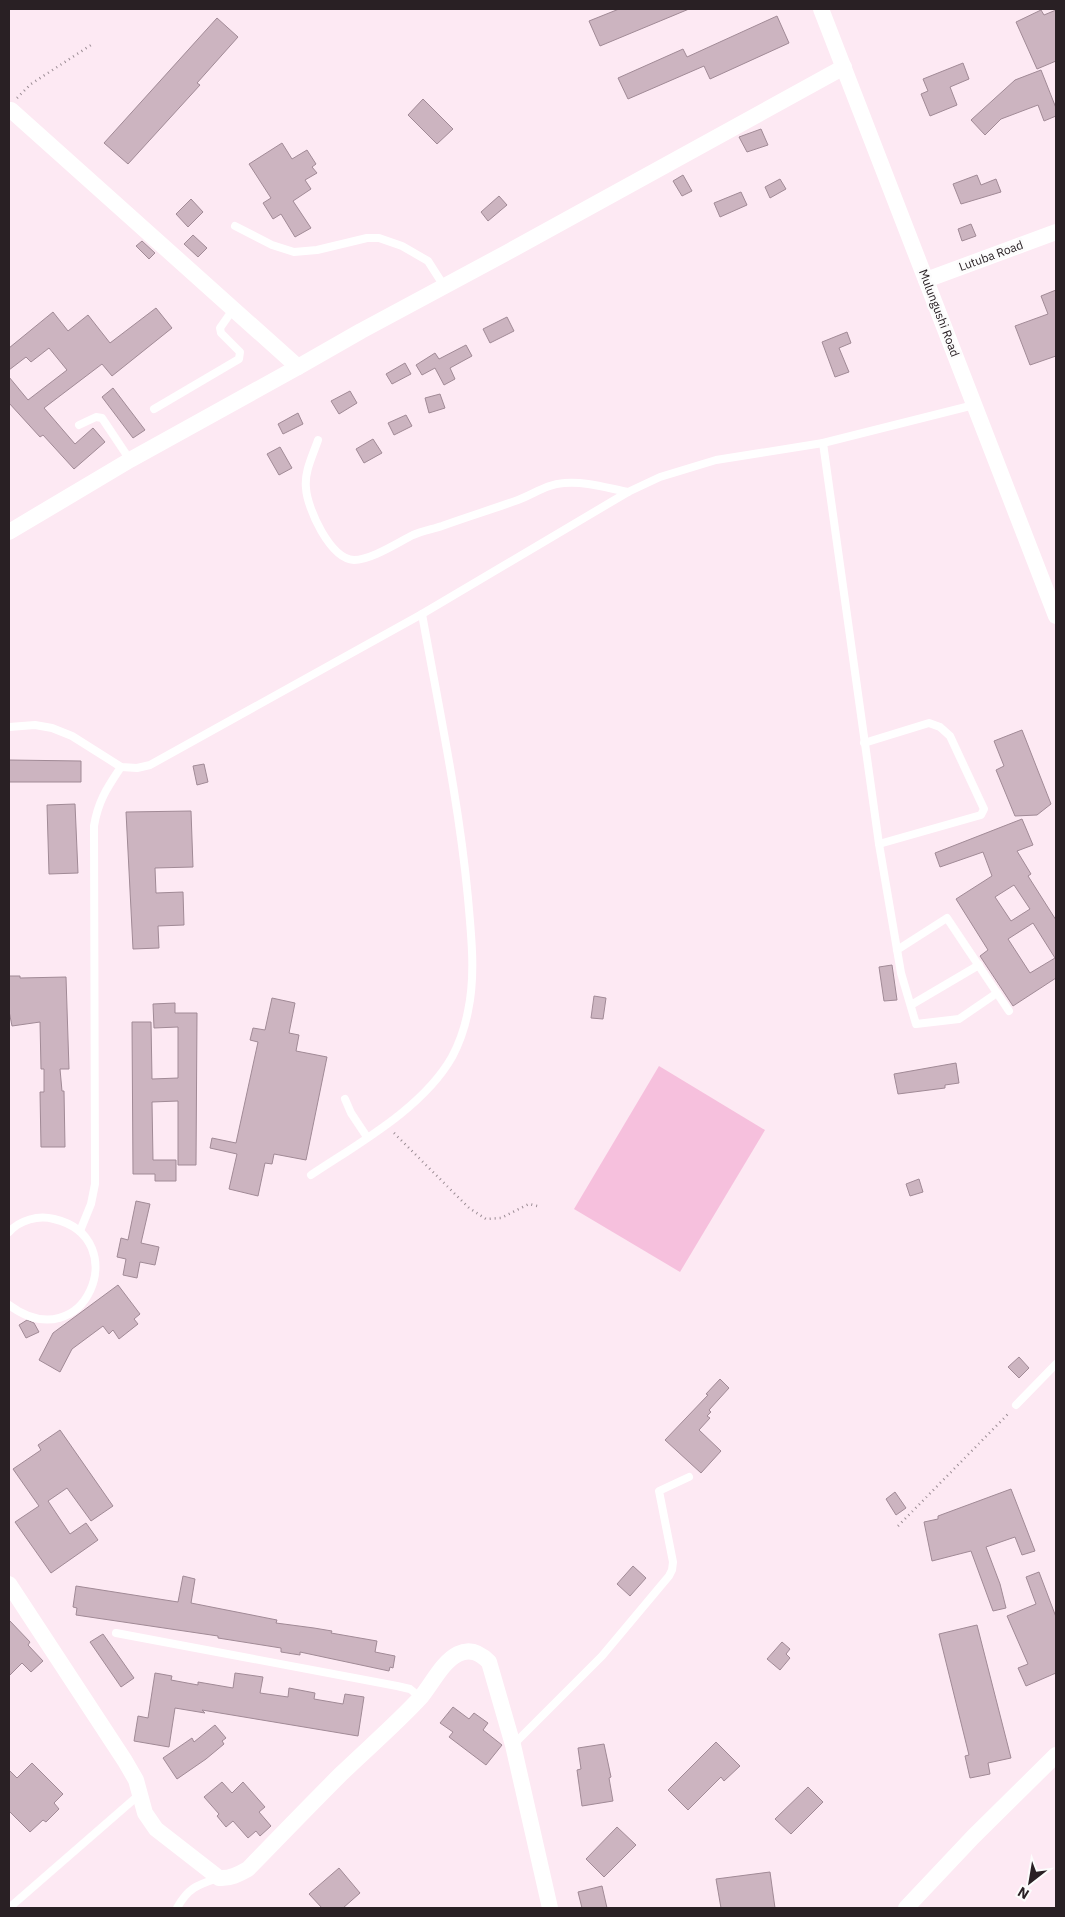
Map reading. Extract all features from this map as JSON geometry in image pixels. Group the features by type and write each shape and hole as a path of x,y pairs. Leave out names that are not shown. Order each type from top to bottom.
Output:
{"street":[{"name":"Mulungushi Road","path":"821,9 1056,616"},
{"path":"9,532 130,460 844,67"},
{"path":"11,110 298,367"},
{"name":"Lutuba Road","path":"926,280 1056,232"},
{"path":"9,1584 125,1761 136,1780 145,1813 156,1829 219,1878 225,1879 248,1869 420,1697 447,1663 456,1655 465,1651 475,1652 488,1662 513,1745 550,1908"},
{"path":"906,1908 973,1837 1056,1754"}],"lane":[{"path":"235,226 272,245 294,252 317,250 367,238 384,240 402,246 428,261 444,286"},
{"path":"154,409 239,359 240,352 221,333 220,328 234,308"},
{"path":"9,727 35,725 52,728 72,736 121,767 137,768 150,765 422,614 628,492 660,477 716,460 822,443 974,405"},
{"path":"79,425 96,417 102,418 130,460"},
{"path":"318,440 307,476 308,500 317,524 334,550 353,560 366,558 415,534 521,499 548,486 574,482 628,492"},
{"path":"822,443 879,844 901,973 916,1024 959,1019 998,993"},
{"path":"311,1175 388,1123 415,1101 451,1058 462,1036 469,1010 471,987 470,924 464,849 422,614"},
{"path":"864,743 929,723 940,727 950,736 984,808 981,815 879,844"},
{"path":"80,1231 91,1204 95,1184 94,826 97,807 121,767"},
{"path":"897,950 947,918 1009,1011"},
{"path":"911,1005 979,965"},
{"path":"345,1099 351,1113 367,1137"},
{"path":"9,1232 14,1227 30,1219 47,1217 64,1221 80,1231 90,1244 95,1259 96,1276 91,1291 82,1304 69,1314 53,1319 37,1319 22,1314 9,1305"},
{"path":"1016,1405 1056,1364"},
{"path":"513,1745 602,1656 668,1576 673,1562 659,1492 689,1478"},
{"path":"116,1633 397,1686 410,1689 420,1697"},
{"path":"9,1908 140,1794"},
{"path":"178,1908 185,1895 193,1888 219,1878"}],"path":[{"path":"11,110 17,98 31,84 91,45"},
{"path":"388,1123 396,1136 469,1208 486,1219 501,1218 529,1204 541,1207"},
{"path":"898,1526 1016,1405"}],"shaded area":[{"path":"659,1066 765,1130 680,1272 574,1209"}],"building":[{"path":"619,9 689,9 600,46 589,21"},
{"path":"1041,10 1044,15 1056,10 1056,61 1037,69 1016,22"},
{"path":"777,16 789,43 710,79 704,66 628,99 618,78 683,49 687,57"},
{"path":"217,18 238,37 197,83 200,85 128,164 104,143"},
{"path":"963,63 969,79 950,87 957,105 930,116 921,94 928,91 923,79"},
{"path":"1041,70 1056,108 1056,116 1044,121 1038,105 1001,119 985,135 971,120 1015,80"},
{"path":"423,99 453,129 437,144 408,115"},
{"path":"761,129 768,145 747,152 739,137"},
{"path":"282,143 292,159 307,150 316,164 312,167 317,173 305,180 311,189 293,201 311,228 295,237 281,214 273,219 263,203 271,198 249,164"},
{"path":"683,175 692,191 682,196 673,181"},
{"path":"977,175 981,185 996,179 1001,192 961,204 953,184"},
{"path":"780,179 786,189 770,198 765,187"},
{"path":"741,192 747,205 720,217 714,203"},
{"path":"499,196 507,205 488,221 481,212"},
{"path":"191,199 203,212 188,227 176,214"},
{"path":"971,224 976,236 962,241 958,229"},
{"path":"193,235 207,248 198,257 184,244"},
{"path":"142,241 155,253 149,259 136,246"},
{"path":"1056,290 1056,356 1030,365 1015,326 1048,314 1041,296"},
{"path":"156,308 172,328 112,376 102,364 44,408 75,444 93,428 105,442 74,469 43,435 40,437 9,403 9,377 28,400 67,370 49,348 31,362 26,357 9,370 9,348 53,312 68,331 88,315 110,343"},
{"path":"507,317 514,331 490,343 483,329"},
{"path":"847,332 851,343 839,348 849,372 835,377 822,342"},
{"path":"466,345 472,356 450,368 455,379 444,385 435,368 422,375 416,365 435,353 439,359"},
{"path":"405,363 411,374 392,384 386,374"},
{"path":"113,388 145,430 133,438 102,397"},
{"path":"350,391 357,403 339,414 331,401"},
{"path":"440,394 445,408 429,413 425,398"},
{"path":"298,413 303,424 283,434 278,424"},
{"path":"406,415 412,426 394,435 388,423"},
{"path":"373,439 382,453 364,463 356,449"},
{"path":"280,447 292,468 279,475 267,454"},
{"path":"1022,730 1051,804 1037,815 1015,816 996,770 1004,766 994,741"},
{"path":"9,760 81,761 81,782 9,782"},
{"path":"204,764 208,782 197,785 193,766"},
{"path":"75,804 78,873 49,874 47,805"},
{"path":"191,811 193,867 155,868 156,893 183,892 184,925 158,926 159,948 133,949 126,812"},
{"path":"1022,819 1033,845 1017,851 1031,874 1028,876 1056,920 1056,978 1013,1006 980,956 988,950 956,899 992,876 983,852 940,867 935,853","holes":["1014,885 1030,909 1011,921 995,897","1033,923 1055,958 1030,973 1008,939"]},
{"path":"892,965 897,1000 884,1001 879,967"},
{"path":"9,976 20,976 20,978 66,977 69,1069 60,1069 62,1091 64,1091 65,1147 41,1147 40,1092 44,1092 44,1069 41,1069 40,1022 12,1026 9,1011"},
{"path":"594,996 606,998 603,1019 591,1018"},
{"path":"272,998 295,1003 289,1033 299,1035 296,1051 327,1057 306,1160 274,1154 272,1164 265,1163 258,1196 229,1189 237,1154 210,1148 212,1138 236,1143 258,1042 250,1040 253,1028 265,1030"},
{"path":"175,1003 175,1013 197,1013 196,1165 178,1165 178,1101 152,1102 153,1160 176,1160 176,1181 155,1181 155,1174 133,1174 132,1022 151,1022 152,1079 178,1078 178,1027 154,1028 153,1004"},
{"path":"956,1063 959,1083 945,1085 945,1088 898,1094 894,1074"},
{"path":"919,1179 923,1192 910,1196 906,1184"},
{"path":"136,1201 150,1204 141,1243 159,1247 155,1265 140,1262 137,1278 123,1275 126,1259 117,1257 121,1238 128,1240"},
{"path":"118,1285 140,1314 134,1319 138,1324 119,1339 113,1330 109,1334 103,1326 72,1349 60,1372 39,1360 53,1333"},
{"path":"27,1320 34,1323 39,1332 26,1338 19,1325"},
{"path":"1019,1357 1029,1368 1019,1378 1008,1367"},
{"path":"720,1379 729,1388 709,1410 711,1412 707,1416 710,1418 699,1430 721,1451 701,1473 665,1440 708,1395 706,1394"},
{"path":"60,1430 113,1506 91,1521 67,1488 48,1501 70,1534 86,1523 98,1540 51,1573 15,1522 39,1506 13,1469 41,1450 38,1445"},
{"path":"1011,1489 1035,1551 1022,1555 1015,1537 986,1547 1000,1584 1006,1608 993,1611 971,1551 932,1561 924,1522 938,1519 938,1516"},
{"path":"895,1492 906,1508 896,1515 886,1499"},
{"path":"633,1566 646,1578 630,1596 617,1584"},
{"path":"1039,1572 1056,1617 1056,1673 1026,1686 1018,1668 1028,1664 1007,1616 1036,1604 1026,1577"},
{"path":"183,1576 195,1579 191,1603 277,1620 276,1623 332,1631 331,1633 377,1641 375,1652 395,1656 393,1668 390,1667 389,1671 300,1652 300,1655 281,1652 281,1648 218,1638 218,1636 76,1615 77,1608 73,1607 76,1586 178,1602"},
{"path":"9,1620 30,1642 28,1645 43,1661 31,1672 22,1663 9,1676"},
{"path":"977,1625 1011,1758 988,1763 990,1774 970,1778 965,1756 969,1755 939,1634"},
{"path":"103,1634 134,1678 121,1687 90,1642"},
{"path":"782,1642 790,1649 786,1654 790,1658 780,1670 767,1659"},
{"path":"155,1673 172,1676 171,1680 198,1685 198,1682 233,1688 235,1673 263,1677 260,1693 288,1697 289,1688 315,1693 314,1699 343,1704 345,1694 364,1697 358,1736 202,1710 205,1713 175,1708 169,1747 134,1741 138,1716 148,1718"},
{"path":"453,1707 469,1719 474,1713 488,1723 483,1730 502,1745 486,1765 449,1737 453,1732 440,1723"},
{"path":"215,1725 226,1738 222,1741 224,1744 177,1779 163,1758 192,1738 194,1742"},
{"path":"716,1742 740,1766 724,1781 721,1777 688,1810 668,1790"},
{"path":"604,1744 611,1777 609,1778 613,1801 582,1806 577,1770 581,1769 578,1748"},
{"path":"32,1763 63,1794 54,1803 59,1809 46,1822 43,1820 30,1832 9,1811 9,1770 17,1778"},
{"path":"222,1782 232,1793 243,1782 265,1807 259,1812 271,1826 260,1836 256,1831 248,1838 233,1821 226,1827 217,1816 219,1814 204,1797"},
{"path":"808,1787 823,1802 791,1834 775,1819"},
{"path":"617,1827 636,1845 604,1877 586,1859"},
{"path":"339,1868 360,1893 343,1908 322,1908 309,1894"},
{"path":"770,1872 775,1908 721,1908 716,1879"},
{"path":"602,1886 607,1908 582,1908 578,1892"}]}
